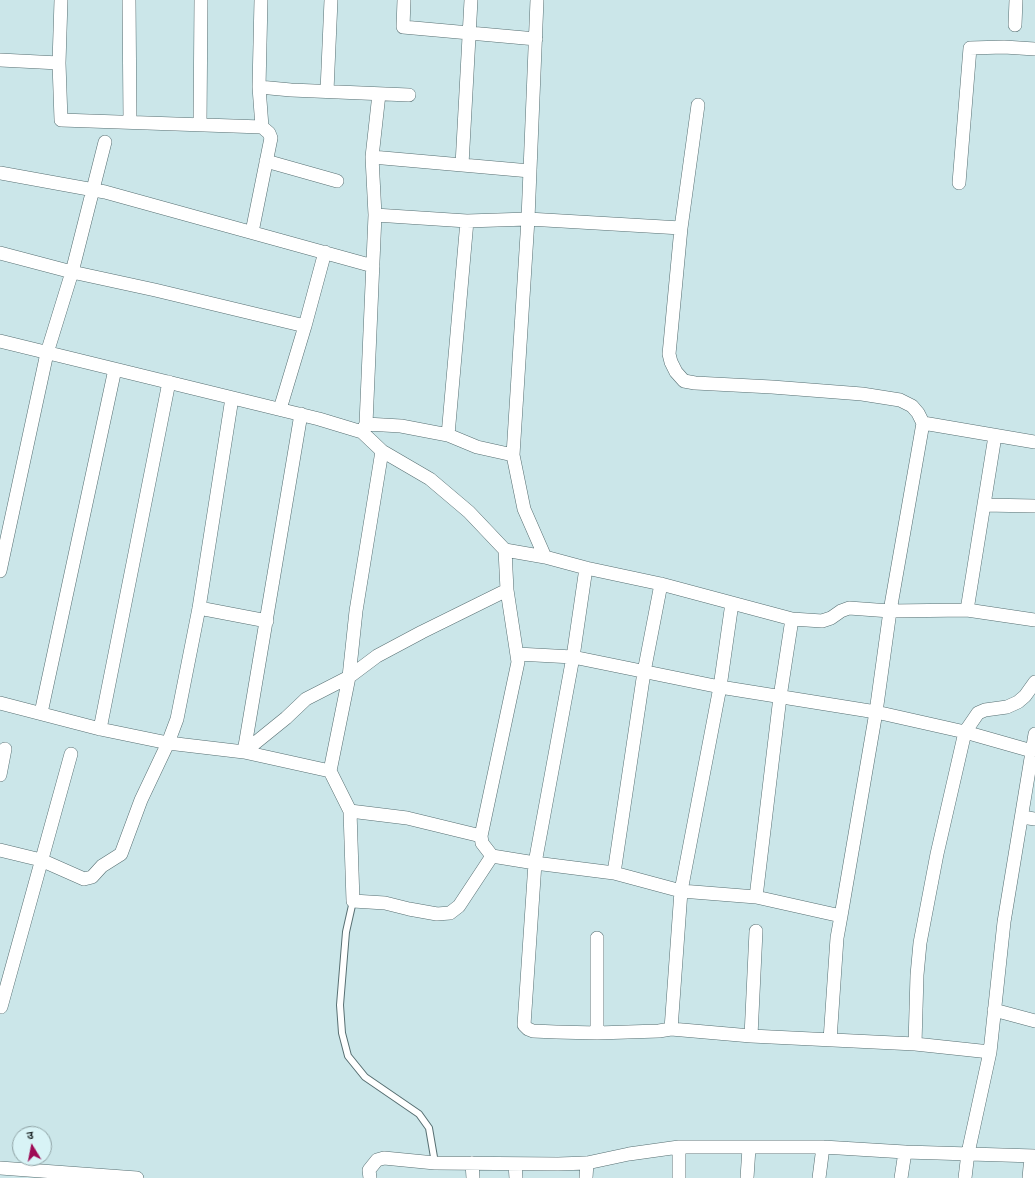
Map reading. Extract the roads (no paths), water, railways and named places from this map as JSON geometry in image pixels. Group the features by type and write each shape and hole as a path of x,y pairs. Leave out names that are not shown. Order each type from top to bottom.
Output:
{"street":[{"path":"61,0 59,63 61,120 130,121 262,127 269,133 271,138 252,232"},
{"path":"129,0 130,121"},
{"path":"200,125 201,0"},
{"path":"261,0 259,87 262,127"},
{"path":"327,91 331,0"},
{"path":"404,0 403,27 536,39"},
{"path":"462,165 471,0"},
{"path":"537,0 528,219 513,455 524,509 545,557"},
{"path":"1015,25 1016,0"},
{"path":"959,183 970,48 1004,47 1035,49"},
{"path":"0,60 59,63"},
{"path":"259,87 291,90 409,95"},
{"path":"379,94 372,157 375,215 364,428 382,451 430,479 469,512 504,550 545,557 586,568 661,584 792,619 822,621 831,618 841,611 849,608 890,611 967,610 1035,620"},
{"path":"698,105 681,228 670,354 671,362 676,372 684,381 695,383 862,394 900,400 912,406 918,413 923,424 890,611 876,712 837,938 830,1040"},
{"path":"0,571 47,353 72,272 105,142"},
{"path":"372,157 530,171"},
{"path":"266,161 337,181"},
{"path":"0,173 105,192 373,266"},
{"path":"375,215 467,221 528,219 681,228"},
{"path":"448,435 467,221"},
{"path":"280,409 325,252"},
{"path":"0,254 305,326"},
{"path":"0,341 319,419 364,428 401,426 448,435 477,447 513,455"},
{"path":"41,713 115,369"},
{"path":"100,729 168,382"},
{"path":"0,850 41,860 84,879 92,877 102,866 121,854 141,800 168,743 177,718 199,608 232,398"},
{"path":"244,752 301,414"},
{"path":"923,424 1035,442"},
{"path":"967,610 995,436"},
{"path":"382,451 356,610 349,677 330,771 350,811 354,901 385,903 438,914 450,913 459,906 492,856"},
{"path":"984,505 1035,506"},
{"path":"504,550 507,590 518,662 516,679 481,836 482,843 492,856 614,873 681,891 756,897 841,916"},
{"path":"586,568 573,657 535,863 524,1024 528,1029 533,1031 597,1033 659,1031 671,1029 751,1036 915,1044 990,1052"},
{"path":"614,873 644,672 661,584"},
{"path":"244,752 286,718 306,699 349,677 377,656 507,590"},
{"path":"671,1029 681,891 720,687 732,603"},
{"path":"199,608 266,621"},
{"path":"756,897 780,697 792,619"},
{"path":"517,654 573,657 720,687 876,712 965,732 1034,740 1004,922 990,1052 964,1178"},
{"path":"915,1044 917,975 920,943 937,854 965,732 978,713 985,710 1007,707 1018,702 1025,696 1035,682"},
{"path":"0,702 100,729 168,743 244,752 330,771"},
{"path":"0,775 6,750"},
{"path":"1,1007 71,754"},
{"path":"350,811 407,818 481,836"},
{"path":"1022,817 1035,819"},
{"path":"751,1036 756,931"},
{"path":"597,938 597,1033"},
{"path":"994,1010 1035,1021"},
{"path":"370,1178 370,1170 377,1160 384,1158 435,1163 587,1163 629,1154 679,1147 822,1147 905,1152 1033,1156 1029,1178"},
{"path":"679,1147 679,1178"},
{"path":"819,1178 822,1147"},
{"path":"748,1178 749,1148"},
{"path":"901,1178 905,1152"},
{"path":"472,1163 473,1178"},
{"path":"586,1178 587,1163"},
{"path":"515,1164 516,1178"},
{"path":"0,1168 36,1174 137,1178"}],"lane":[{"path":"354,901 346,932 340,1005 342,1033 348,1056 365,1077 419,1114 429,1128 435,1163"}]}
